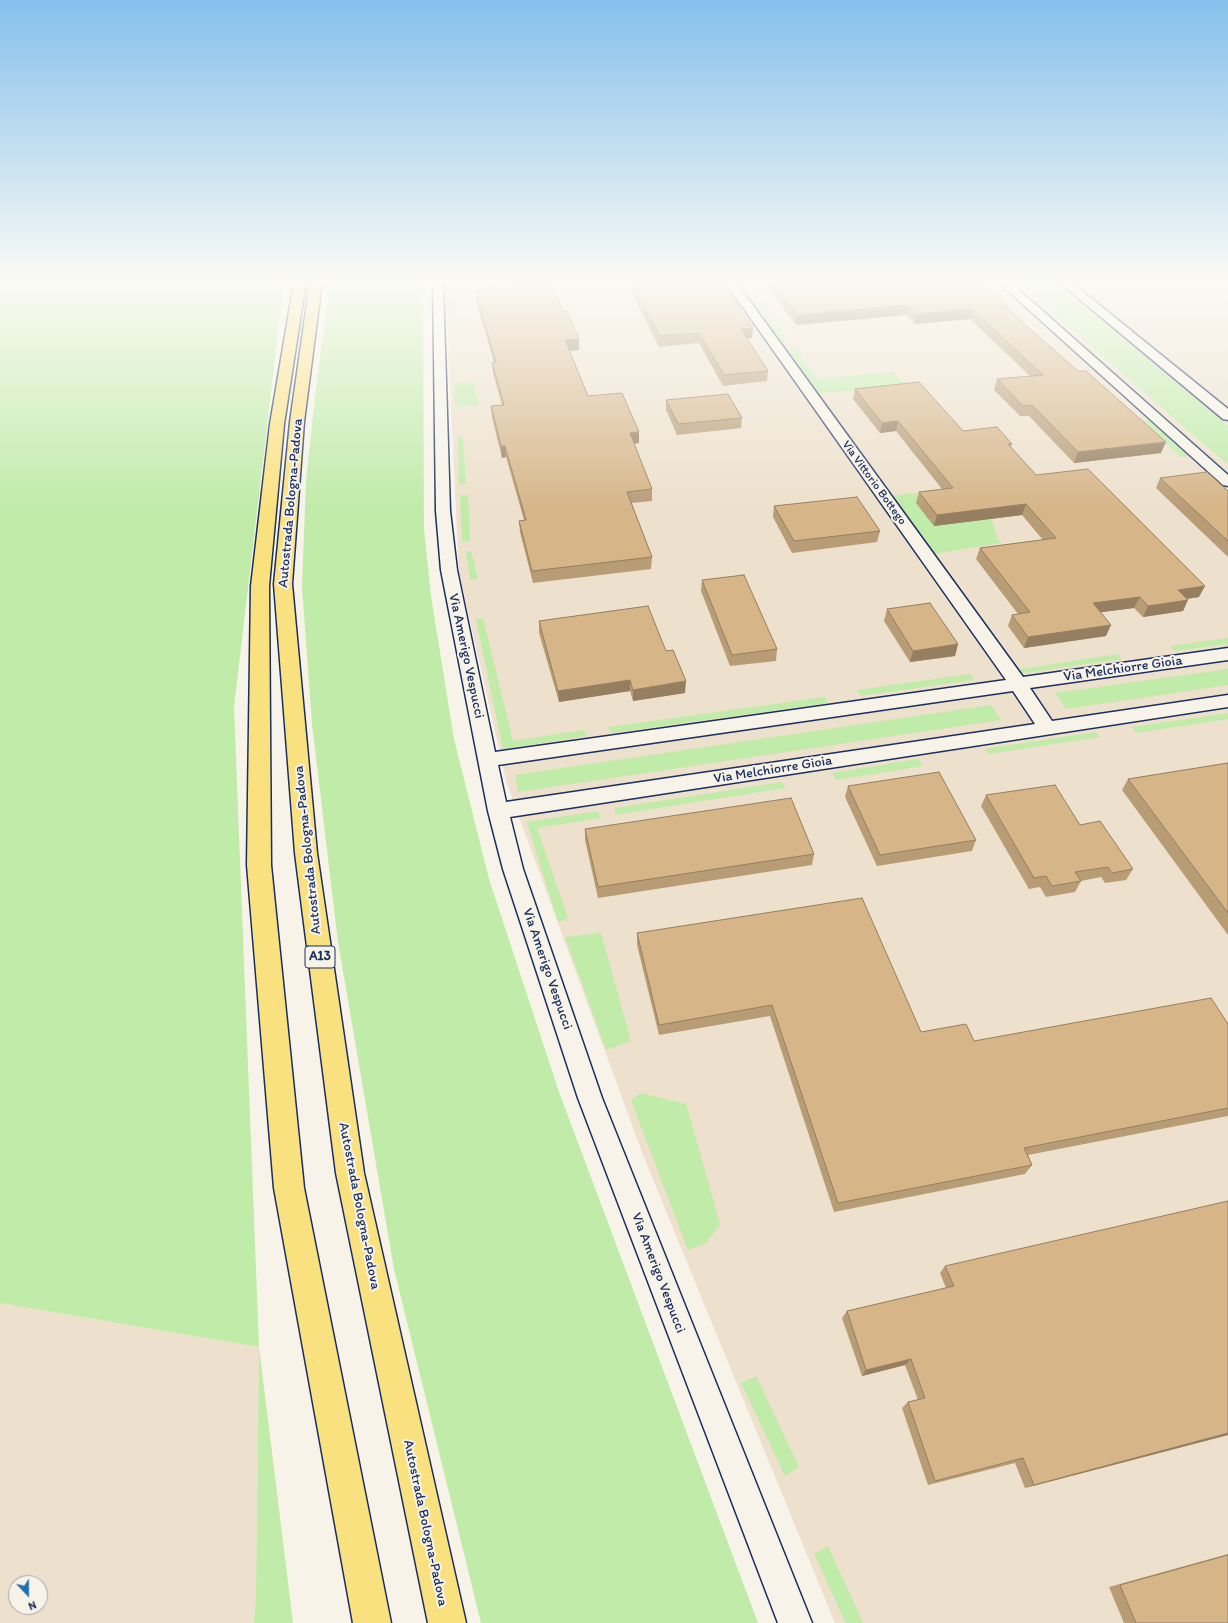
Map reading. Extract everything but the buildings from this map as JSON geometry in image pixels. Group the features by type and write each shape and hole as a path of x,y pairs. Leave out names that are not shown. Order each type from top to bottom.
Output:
{"highway":[{"name":"Autostrada Bologna-Padova","path":"288,358 277,424 260,586 259,865 289,1188 372,1623"},
{"name":"Autostrada Bologna-Padova","path":"306,358 297,422 283,584 306,853 350,1173 446,1623"}],"street":[{"name":"Via Amerigo Vespucci","path":"439,358 443,511 449,570 498,811 513,869 590,1098 794,1623"},
{"name":"Via Vittorio Bottego","path":"784,358 1018,684"},
{"path":"1088,358 1228,482"},
{"path":"1157,358 1228,416"},
{"name":"Via Melchiorre Gioia","path":"488,760 1228,654"},
{"path":"1018,684 1048,728"},
{"name":"Via Melchiorre Gioia","path":"498,811 1228,701"}],"shaded area":[{"path":"449,358 1228,358 1228,1623 835,1623 643,1155 507,784 459,572"},
{"path":"0,1303 259,1347 256,1591 254,1623 0,1623"}],"green space":[{"path":"0,358 275,358 234,707 259,1347 0,1303"},
{"path":"320,358 423,358 424,529 431,596 454,739 489,879 559,1092 758,1623 481,1623 394,1269 338,942 312,724 302,587 306,481"},
{"path":"793,358 802,358 818,379 893,372 905,385 819,394"},
{"path":"1104,358 1146,358 1228,426 1228,465"},
{"path":"473,382 479,405 455,407 454,384"},
{"path":"1149,420 1189,456 1181,457 1141,421"},
{"path":"458,437 463,437 466,484 459,485"},
{"path":"964,487 992,521 997,537 1001,543 933,554 891,496"},
{"path":"460,495 468,495 470,541 462,542"},
{"path":"471,551 478,579 470,580 466,552"},
{"path":"483,618 513,741 584,730 586,736 503,749 476,619"},
{"path":"1228,638 1228,644 1175,651 1170,646"},
{"path":"1118,654 1122,659 1017,674 1014,670"},
{"path":"1228,669 1228,685 1066,709 1055,693"},
{"path":"970,674 974,680 861,696 857,690"},
{"path":"825,697 828,703 611,733 609,727"},
{"path":"991,705 1001,720 518,792 515,775"},
{"path":"1228,713 1228,719 1136,733 1132,727"},
{"path":"1096,732 1100,737 989,754 984,749"},
{"path":"918,759 923,766 836,780 832,773"},
{"path":"782,782 785,788 615,815 615,808"},
{"path":"598,811 600,818 537,828 568,918 558,922 527,822"},
{"path":"601,933 631,1041 606,1050 565,937"},
{"path":"641,1093 686,1104 720,1224 706,1243 688,1250 631,1100"},
{"path":"259,1347 293,1623 254,1623 256,1591"},
{"path":"756,1376 799,1467 785,1476 741,1383"},
{"path":"828,1546 863,1623 846,1623 814,1554"}]}
